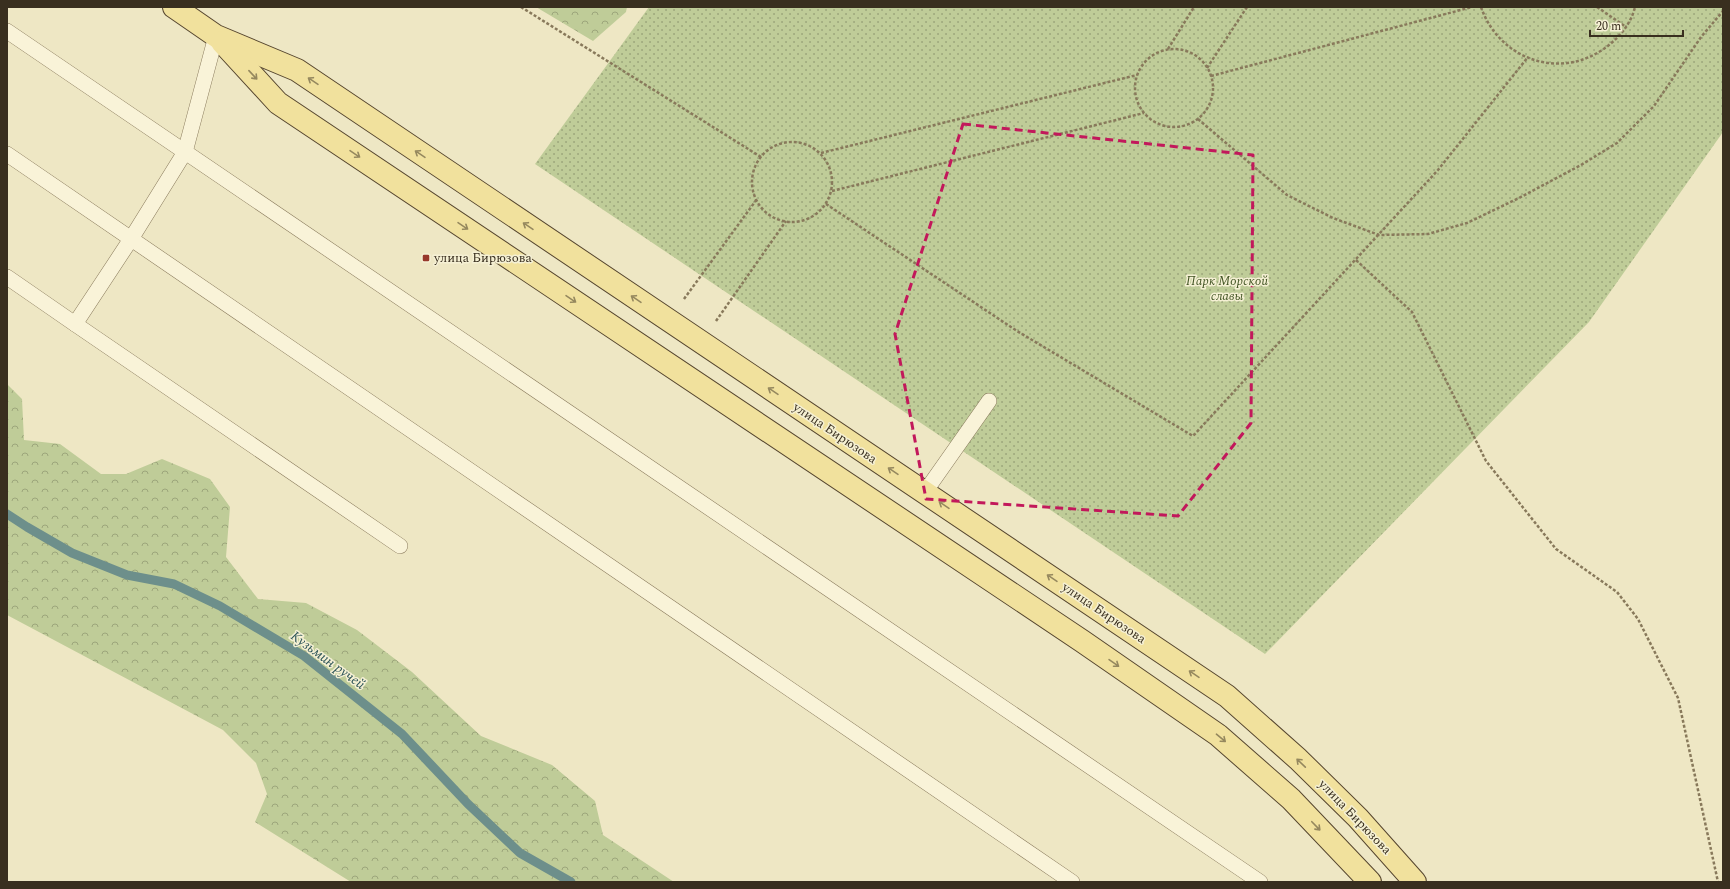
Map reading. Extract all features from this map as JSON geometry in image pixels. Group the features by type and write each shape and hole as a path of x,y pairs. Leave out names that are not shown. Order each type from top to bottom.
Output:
{"main road":[{"name":"улица Бирюзова","path":"174,7 216,36 297,70 1227,696 1314,775 1358,818 1415,882"},
{"name":"улица Бирюзова","path":"216,36 278,103 1082,641 1218,735 1291,799 1370,882"}],"lane":[{"path":"7,31 1260,882"},
{"path":"75,324 131,239 185,152 216,36"},
{"path":"7,154 1072,882"},
{"path":"7,277 400,546"},
{"path":"926,492 989,401"}],"path":[{"path":"520,7 761,157"},
{"path":"1167,49 1194,7"},
{"path":"1207,68 1247,7"},
{"path":"1211,76 1472,7"},
{"path":"1481,7 1485,18 1499,39 1520,54 1544,63 1569,63 1594,56 1617,39 1633,16 1635,7"},
{"path":"1597,7 1626,26"},
{"path":"1198,119 1287,195 1333,218 1379,235 1428,234 1467,223 1581,165 1617,143 1654,106 1701,37 1723,11"},
{"path":"1167,49 1180,49 1192,53 1203,61 1211,76 1213,85 1212,98 1198,119 1186,125 1173,127 1161,125 1144,113 1136,97 1135,84 1137,75 1145,61 1155,53 1167,49"},
{"path":"826,204 1017,331 1193,436 1438,170 1528,57"},
{"path":"821,153 1137,75"},
{"path":"832,191 1144,113"},
{"path":"783,142 796,142 810,145 821,153 829,164 833,177 832,191 826,204 817,213 806,220 793,222 786,221 769,214 760,205 754,194 752,181 754,168 761,157 770,148 783,142"},
{"path":"668,321 757,199"},
{"path":"701,343 786,221"},
{"path":"1356,260 1412,312 1486,461 1556,549 1617,592 1638,619 1678,698 1718,882"}],"highlighted area":[{"path":"963,124 1253,155 1251,423 1178,516 926,499 895,334"}],"green space":[{"path":"536,7 627,7 626,12 593,41"},
{"name":"Парк Морской славы","path":"649,7 1723,7 1723,132 1589,322 1265,654 535,164"},
{"path":"7,384 22,399 24,440 60,444 101,474 126,474 162,459 210,479 230,507 226,557 258,599 306,603 357,630 412,672 481,736 552,765 595,801 603,835 674,882 351,882 255,822 267,794 256,763 223,730 7,615"}],"waterway":[{"name":"Кузьмин ручей","path":"7,514 72,553 127,575 174,584 220,606 304,656 402,734 468,804 520,853 571,882"}],"place":[{"name":"улица Бирюзова","path":"426,258"}]}
